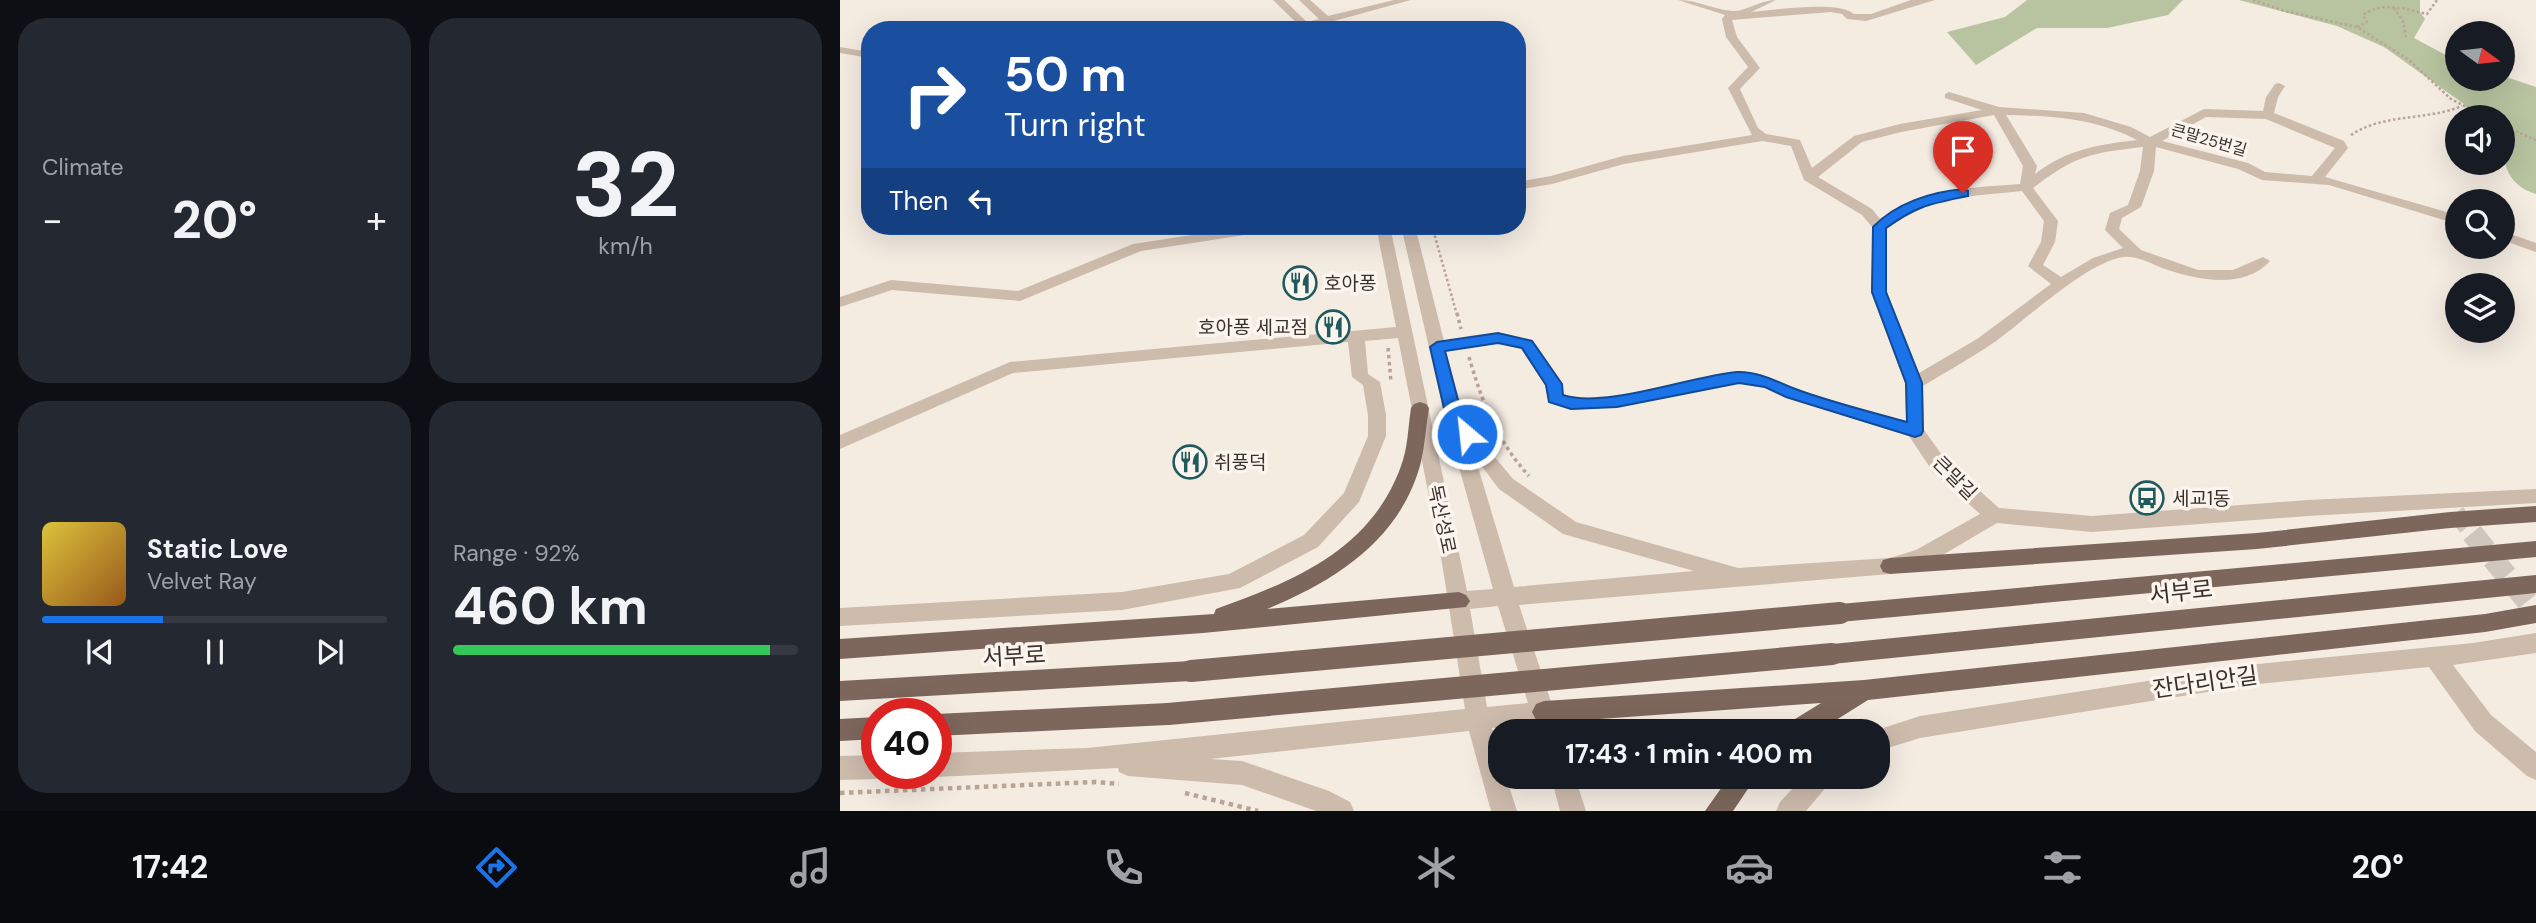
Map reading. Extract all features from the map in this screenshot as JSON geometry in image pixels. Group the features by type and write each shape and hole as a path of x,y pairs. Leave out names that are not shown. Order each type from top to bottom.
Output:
{"main road":[{"path":"1203,624 1289,592 1331,571 1360,547 1386,515 1410,466 1420,408"},
{"path":"1890,566 2257,541 2450,520 2536,514"},
{"name":"서부로","path":"840,691 1191,671 2536,549"},
{"name":"서부로","path":"952,724 1168,714 2536,584"},
{"path":"840,649 1203,624 1459,601"},
{"path":"1576,719 2485,623 2536,614"},
{"path":"1816,719 1864,690"},
{"path":"840,730 861,729"},
{"path":"1718,811 1735,789"}],"street":[{"path":"1278,0 1300,21"},
{"path":"1304,0 1327,20 1406,0"},
{"path":"1683,0 1732,16 1831,9 1845,11 1850,17 1868,18 1879,17 1901,5 1930,0"},
{"path":"1762,137 1753,130 1734,88 1754,68 1753,62 1743,54 1728,33 1727,19 1771,0"},
{"path":"840,50 861,54"},
{"path":"2268,115 2272,97 2279,86"},
{"path":"1949,96 1998,111 2031,166 2026,187"},
{"path":"1809,177 1858,139 1900,128 1998,111 2046,112 2084,117 2127,130 2150,142"},
{"path":"2150,142 2204,113 2268,115 2332,141 2342,148 2315,180"},
{"path":"1437,347 1498,338 1527,345 1554,384 1555,398 1571,404 1617,401 1739,377 1769,383 1791,393 1915,431 1914,383 1879,292 1880,227 1867,212 1809,177 1796,143 1762,137 1623,160 1526,184"},
{"path":"2150,142 2147,171 2134,207 2115,216 2112,230 2135,252 2190,272 2226,278 2244,274 2263,261"},
{"name":"큰말25번길","path":"2026,187 2055,165 2088,150 2150,142 2243,166 2262,176 2330,181 2445,216"},
{"path":"1880,227 1905,209 1942,195 2026,187"},
{"path":"2026,187 2052,221 2048,242 2035,265 2060,284"},
{"path":"840,302 891,285 1020,296 1138,247 1217,235"},
{"name":"독산성로","path":"1385,235 1459,601 1478,720 1504,811"},
{"name":"독산성로","path":"1410,235 1454,417 1506,597 1545,719"},
{"path":"2515,240 2536,248"},
{"path":"1914,383 1991,337 2060,284 2118,254 2135,252"},
{"path":"840,442 1010,368 1404,332"},
{"path":"840,617 1122,601 1195,590 1233,582 1311,541 1352,496 1377,436 1377,415 1371,382 1360,377 1356,337"},
{"path":"1454,417 1506,484 1570,528 1741,576"},
{"name":"큰말길","path":"1915,431 1940,467 1994,515 2092,524 2308,508 2451,507 2536,496"},
{"path":"1459,601 1890,566 1922,556 1994,515"},
{"name":"잔다리안길","path":"1890,736 1920,727 2032,707 2258,674 2434,657 2536,643"},
{"path":"2434,657 2483,723 2536,768"},
{"path":"952,764 1087,760 1488,720"},
{"path":"1087,760 1241,773 1329,803 1341,811"},
{"path":"840,768 861,767"},
{"path":"1567,789 1573,811"},
{"path":"1789,811 1808,789"}],"path":[{"path":"2253,0 2275,8 2357,27 2409,61 2441,92 2460,105"},
{"path":"2357,27 2367,22 2363,15 2365,12 2394,8 2427,14 2437,0"},
{"path":"2394,8 2403,22 2406,37"},
{"path":"2332,141 2342,139 2364,127 2445,112"},
{"path":"2515,131 2536,140"},
{"path":"1434,235 1486,413 1498,440 1537,484"},
{"path":"840,793 1095,782 1122,784"},
{"path":"1174,790 1258,811"}],"green space":[{"path":"2027,0 2183,0 2168,15 2107,28 2037,28 1976,65 1947,32 2005,17"},
{"path":"2239,0 2420,0 2420,12 2425,19 2414,38 2445,55 2445,90 2384,47 2337,26"},
{"path":"2515,80 2536,87 2536,194 2524,189 2510,175 2515,175 2515,105 2464,104 2446,91 2515,91"}],"tunnel":[{"path":"2456,513 2474,535"},
{"path":"2472,533 2536,612"}],"place":[{"name":"호아퐁","path":"1300,283"},
{"name":"호아퐁 세교점","path":"1333,327"},
{"name":"취풍덕","path":"1190,462"},
{"name":"세교1동","path":"2147,498"}],"route":[{"path":"1467,434 1454,417 1437,347 1498,338 1527,345 1554,384 1555,398 1571,404 1617,401 1739,377 1769,383 1791,393 1915,431 1914,383 1879,292 1880,227 1905,209 1942,195 1963,193"}]}
